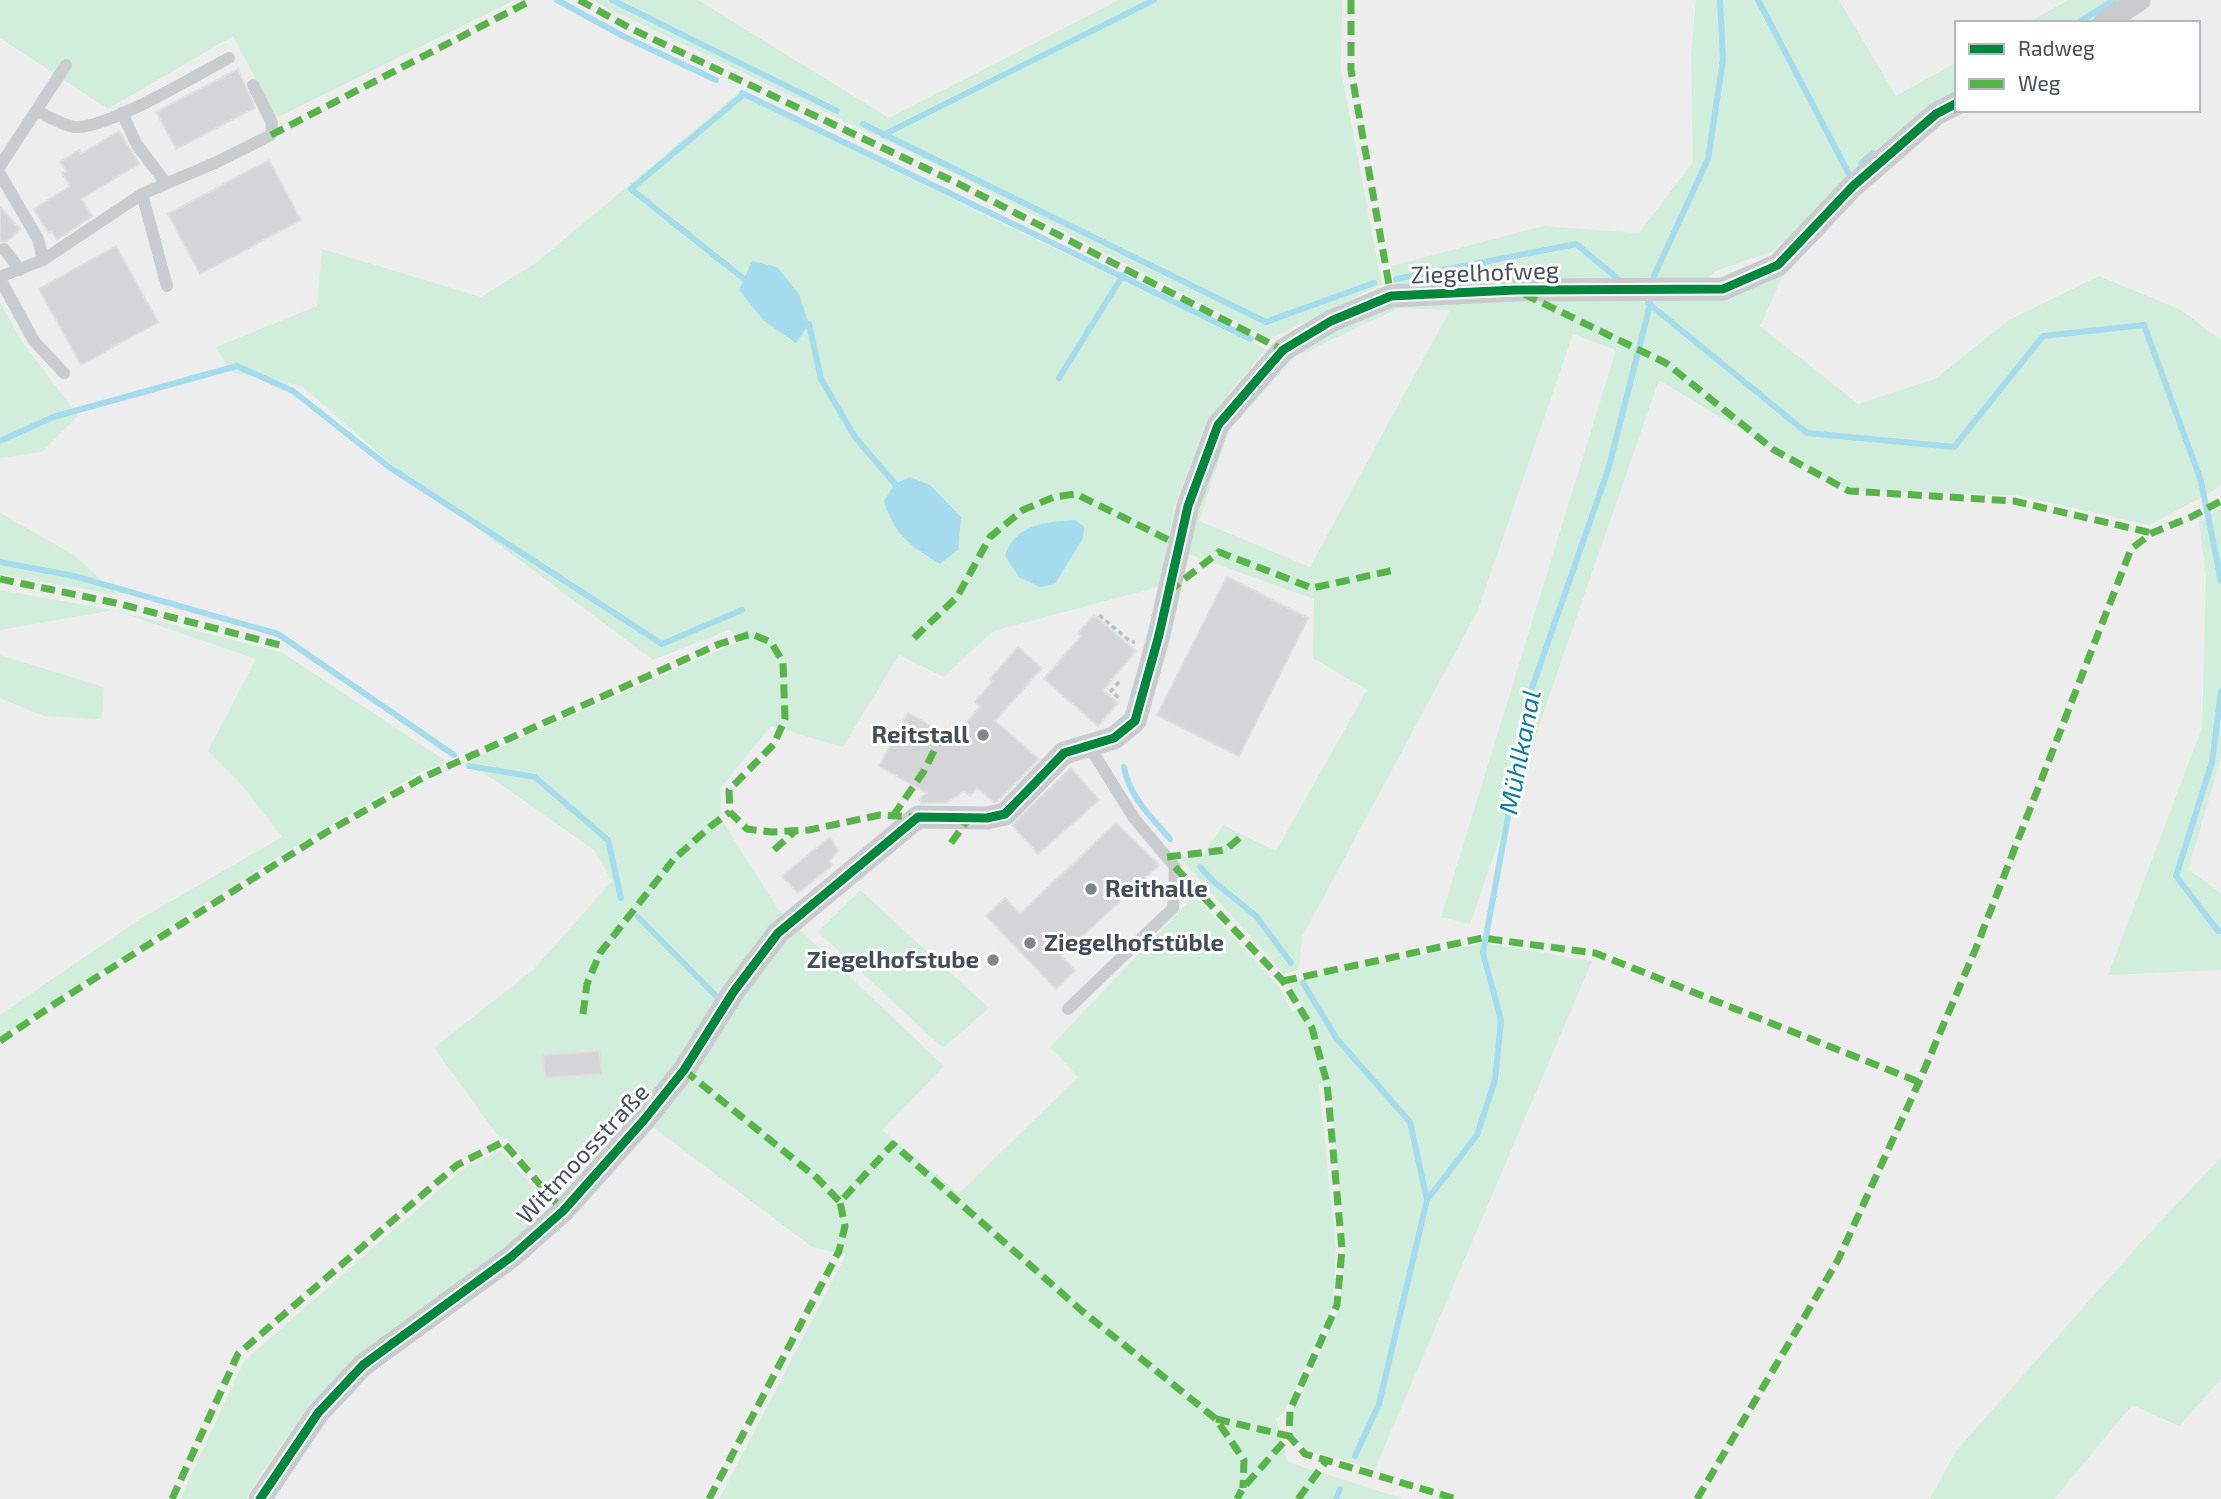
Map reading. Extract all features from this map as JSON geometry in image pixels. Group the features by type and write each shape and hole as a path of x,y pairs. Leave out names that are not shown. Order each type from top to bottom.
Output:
{"street":[{"path":"2107,21 2139,0"},
{"name":"Ziegelhofweg","path":"918,817 987,818 1005,814 1064,753 1114,738 1135,722 1158,639 1188,506 1218,425 1283,350 1331,321 1391,296 1515,290 1723,289 1778,265 1853,186 1936,114 1955,104"},
{"name":"Wittmoosstraße","path":"260,1499 318,1413 363,1365 511,1258 563,1211 644,1120 684,1070 734,990 778,933 918,817"}],"lane":[{"path":"36,111 75,127 92,124 122,113 229,58"},
{"path":"0,166 66,65"},
{"path":"64,373 34,341 0,278 43,260 142,194 271,135 272,123 253,85"},
{"path":"122,113 137,145 166,183"},
{"path":"0,174 38,239 43,260"},
{"path":"142,194 167,286"},
{"path":"4,249 20,270"},
{"path":"1068,1009 1173,908 1175,867 1133,818 1089,746"}],"path":[{"path":"1099,615 1131,642 1158,639"}],"green space":[{"path":"0,0 515,0 276,118 233,36 108,109 0,38"},
{"path":"591,0 698,0 889,118 1119,0 1342,0 1341,71 1382,284 1270,339 961,177"},
{"path":"1696,0 1839,0 1896,96 1955,63 1955,98 1929,112 1771,252 1715,271 1691,295 1783,275 1760,326 1858,404 1935,379 2009,320 2099,276 2181,310 2221,340 2221,485 2149,525 2016,495 1849,491 1774,450 1659,380 1470,924 1441,917 1616,350 1573,334 1478,610 1302,937 1299,969 1284,974 1179,857 1203,855 1223,825 1276,851 1367,690 1313,658 1314,599 1188,554 1189,518 1221,428 1286,352 1395,288 1391,266 1543,226 1639,233 1693,162 1691,54","holes":["1399,308 1450,310 1310,567 1199,521 1229,430 1295,357"]},
{"path":"2068,0 2126,0 2094,21 2031,21"},
{"path":"738,93 999,222 1266,349 1207,420 1175,505 1158,587 993,631 944,677 899,655 843,747 771,726 721,787 721,819 778,909 944,1066 882,1130 959,1193 1078,1077 1050,1047 1194,896 1279,986 1292,1012 1303,1008 1287,982 1483,943 1592,961 1375,1469 1307,1450 1291,1435 1292,1411 1313,1370 1340,1305 1344,1248 1331,1096 1319,1084 1336,1250 1333,1304 1285,1410 1276,1419 1288,1462 1404,1499 719,1499 846,1255 812,1247 630,1110 559,1200 507,1139 498,1136 434,1048 534,969 612,881 594,850 493,779 463,764 742,640 729,630 653,660 390,463 302,386 231,372 216,347 317,306 322,249 481,297 536,263"},
{"path":"0,302 23,343 78,416 42,452 0,458"},
{"path":"2221,508 2221,758 2188,870 2221,893 2221,970 2108,975 2202,728 2206,576 2199,522"},
{"path":"0,513 74,555 118,595 0,574"},
{"path":"0,590 114,610 0,630"},
{"path":"114,610 281,652 446,761 421,772 297,845 0,1037 0,1015 140,919 282,837 241,784 208,751 256,659"},
{"path":"0,655 104,687 102,719 43,716 0,698"},
{"path":"860,890 989,1008 943,1048 818,932"},
{"path":"501,1150 550,1208 508,1248 357,1358 309,1405 252,1487 247,1499 180,1499 244,1361 462,1170"},
{"path":"2221,1157 2221,1379 2179,1426 2132,1405 2054,1499 1930,1499 1956,1451 2135,1249"}],"water":[{"path":"752,261 777,267 799,294 809,324 796,343 764,321 739,290"},
{"path":"910,477 930,485 961,517 958,550 940,564 905,539 888,513 884,501 895,484"},
{"path":"1075,520 1084,526 1083,538 1055,584 1040,587 1019,577 1005,556 1016,537 1043,524"}],"building":[{"path":"238,69 255,108 176,149 156,112"},
{"path":"119,131 139,164 81,199 92,216 57,240 51,231 49,233 34,209 70,186 62,173 66,171 60,162 79,150 81,154"},
{"path":"269,160 301,220 200,274 168,214"},
{"path":"0,207 20,229 7,241 0,241"},
{"path":"116,246 158,322 81,365 39,289"},
{"path":"1227,577 1308,618 1239,756 1157,715"},
{"path":"1094,615 1136,651 1103,690 1118,703 1098,726 1044,679 1081,636 1078,633"},
{"path":"1018,647 1042,668 995,721 1039,759 998,801 994,802 977,788 970,796 964,791 946,803 921,803 919,799 927,793 879,766 908,713 953,738 980,707 975,702 993,681 990,679"},
{"path":"1071,768 1099,800 1038,854 1012,825"},
{"name":"Reithalle","path":"1116,823 1159,865 1061,956 1075,970 1056,989 986,916 1005,898 1020,914"},
{"path":"830,837 838,851 829,861 833,865 798,893 782,876"},
{"path":"600,1051 602,1074 545,1078 543,1055"}],"waterway":[{"path":"557,0 623,36 716,80"},
{"path":"612,0 837,111"},
{"path":"883,135 1154,0"},
{"name":"Mühlkanal","path":"1654,276 1708,159 1723,60 1720,0"},
{"path":"1758,0 1849,174"},
{"path":"2081,21 2114,0"},
{"path":"742,93 1251,339"},
{"path":"744,94 631,189 744,279"},
{"path":"863,124 1266,322 1374,283"},
{"path":"1861,163 1873,153"},
{"path":"1396,279 1576,244 1622,282"},
{"path":"1059,378 1123,275"},
{"name":"Mühlkanal","path":"1427,1200 1477,1135 1495,1080 1501,1020 1483,953 1531,691 1608,470 1650,298"},
{"path":"1648,303 1807,433 1954,447 2043,336 2144,325 2201,481 2221,581"},
{"path":"809,324 821,379 855,437 895,484"},
{"path":"0,441 53,417 237,366 293,391 389,467 662,644 742,610"},
{"path":"0,562 74,576 278,634 454,755"},
{"path":"2221,691 2212,762 2176,876 2218,931 2221,931"},
{"path":"469,766 535,777 608,840 621,898"},
{"path":"1124,767 1136,797 1170,839"},
{"path":"1200,867 1256,916 1291,963"},
{"path":"638,917 716,996"},
{"path":"1303,983 1337,1039 1410,1122 1427,1200 1379,1404 1355,1456"},
{"path":"1336,1499 1340,1489"}],"marked path":[{"path":"271,135 532,0"},
{"path":"579,0 630,28 959,184 1283,350"},
{"path":"1351,0 1351,70 1391,296"},
{"path":"1524,294 1666,363 1774,450 1849,491 2014,501 2152,533"},
{"path":"914,638 957,597 990,537 1023,510 1054,497 1076,494 1179,545"},
{"path":"1697,1499 1838,1260 1976,948 2131,549 2152,533 2221,501"},
{"path":"1168,592 1219,552 1312,588 1395,570"},
{"path":"0,579 116,603 284,646"},
{"path":"0,1041 325,833 424,777 719,644 751,634 771,642 783,662 785,719 774,744 729,790 730,812 747,829 771,832 809,830 880,815 918,817"},
{"path":"893,816 924,771 944,731"},
{"path":"583,1014 587,984 600,953 674,859 730,812"},
{"path":"951,843 969,818"},
{"path":"774,850 795,831"},
{"path":"1167,857 1225,850 1243,835"},
{"path":"1175,867 1283,981 1312,1028 1327,1083 1342,1249 1337,1305 1290,1410 1289,1436 1305,1454 1456,1499"},
{"path":"1283,981 1482,938 1595,953 1919,1082"},
{"path":"684,1070 817,1178 840,1202 893,1144 1082,1311 1216,1419 1244,1460 1243,1488"},
{"path":"172,1499 238,1354 457,1165 503,1142 563,1211"},
{"path":"709,1499 839,1251 845,1226 840,1202"},
{"path":"1216,1419 1289,1436 1243,1488 1237,1499"},
{"path":"1298,1499 1327,1460"}],"cycle path":[{"path":"260,1499 318,1413 363,1365 511,1257 563,1211 644,1120 684,1070 734,991 778,933 918,817 987,818 1005,814 1064,753 1114,738 1135,721 1159,635 1188,506 1218,425 1283,350 1331,321 1391,296 1515,290 1723,289 1778,265 1853,186 1936,114 1955,104"}],"place":[{"name":"Reitstall","path":"983,735"},
{"name":"Reithalle","path":"1091,889"},
{"name":"Ziegelhofstüble","path":"1030,943"},
{"name":"Ziegelhofstube","path":"993,960"}]}
